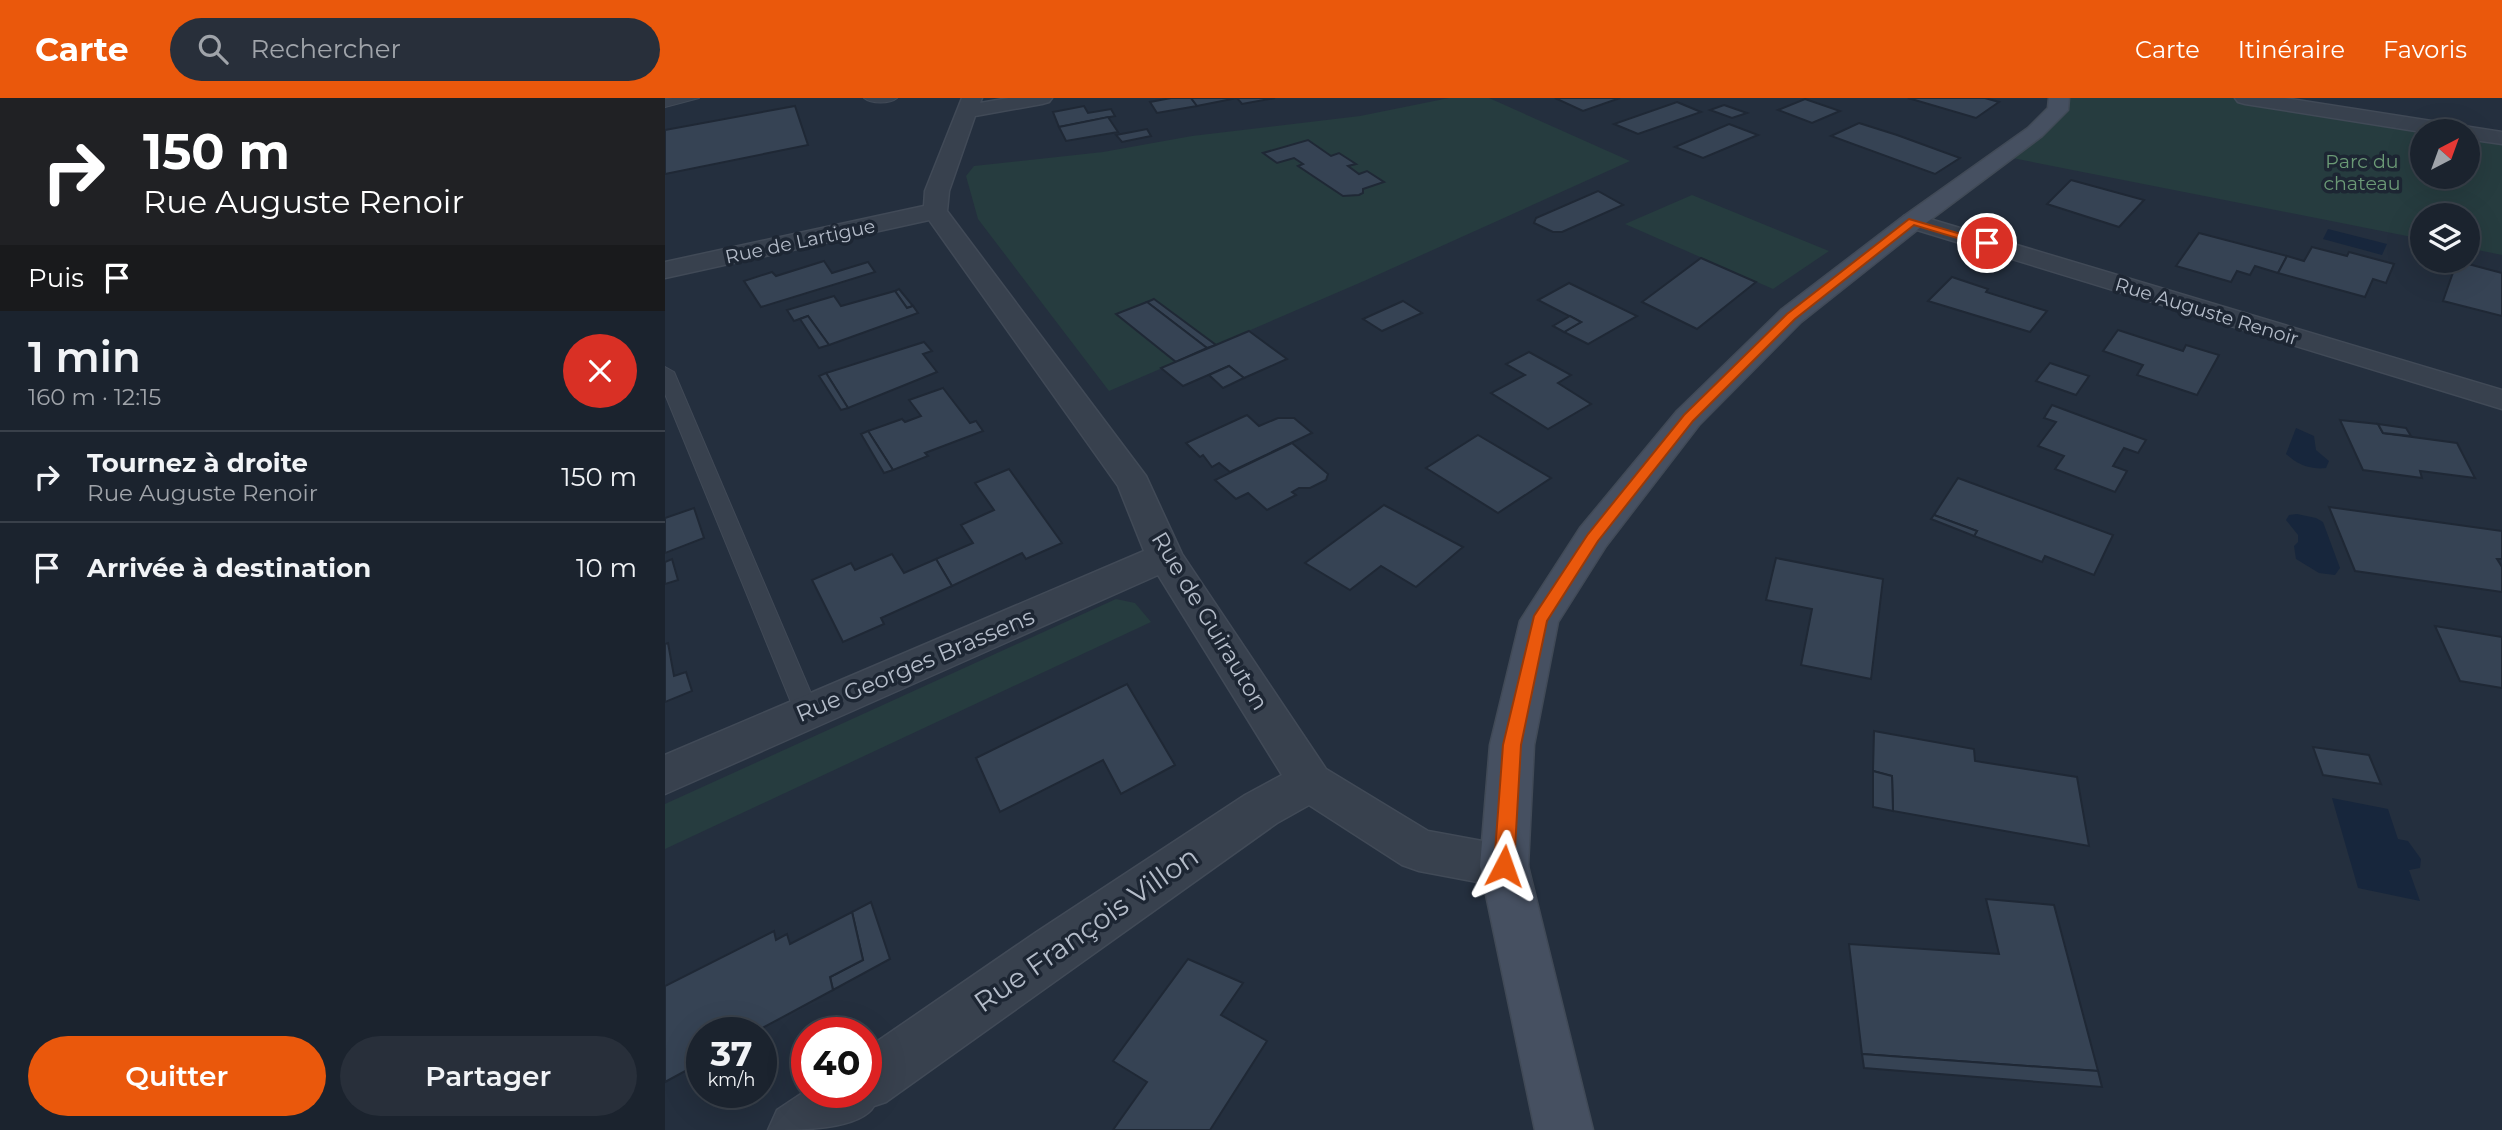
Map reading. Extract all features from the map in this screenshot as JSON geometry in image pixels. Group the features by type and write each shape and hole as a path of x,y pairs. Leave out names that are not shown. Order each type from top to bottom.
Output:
{"street":[{"path":"935,211 937,191 969,105 1042,98"},
{"path":"1564,1130 1504,866 1512,745 1539,621 1593,537 1688,418 1791,316 1913,221 2035,132 2058,110 2060,98"},
{"path":"2245,98 2410,124"},
{"path":"2480,135 2502,138"},
{"name":"Rue de Lartigue","path":"665,271 935,211"},
{"name":"Rue de Guirauton","path":"935,211 1134,484 1165,557 1310,782 1419,850 1504,866"},
{"name":"Rue Auguste Renoir","path":"1913,221 2502,400"},
{"name":"Rue Georges Brassens","path":"665,775 1165,557"},
{"name":"Rue François Villon","path":"882,1071 1226,832 1274,800 1310,782"},
{"path":"797,1130 829,1108"}],"lane":[{"path":"665,103 694,98"},
{"path":"870,98 891,98"},
{"path":"665,372 807,712"}],"green space":[{"path":"1449,98 1489,98 1630,161 1364,281 1109,391 978,219 966,176 974,166 1103,152 1192,136 1360,116"},
{"name":"Parc du chateau","path":"2060,98 2245,98 2410,124 2410,189 2480,189 2480,135 2502,138 2502,255 2480,250 2480,203 2410,203 2410,237 2002,156"},
{"path":"1692,195 1829,251 1773,289 1625,224"},
{"path":"1116,599 1135,603 1151,622 665,849 665,804"}],"water":[{"path":"2328,229 2387,244 2382,255 2323,239"},
{"path":"2296,428 2314,436 2316,450 2329,461 2326,468 2304,466 2286,454"},
{"path":"2297,514 2323,522 2340,568 2335,575 2319,573 2296,559 2294,546 2298,542 2298,535 2286,520 2289,515"},
{"path":"2332,798 2388,809 2398,839 2408,841 2421,859 2420,868 2409,870 2420,901 2358,888"}],"building":[{"path":"1191,98 1197,106 1157,113 1150,102"},
{"path":"1191,98 1237,98 1197,106"},
{"path":"1237,98 1275,98 1242,104"},
{"path":"1555,98 1620,98 1583,111"},
{"path":"1908,98 1985,98 1999,102 1976,118"},
{"path":"1805,99 1840,111 1812,123 1778,110"},
{"path":"1677,102 1701,112 1638,134 1614,124"},
{"path":"1724,105 1747,113 1732,118 1710,110"},
{"path":"795,106 808,145 665,174 665,130"},
{"path":"1084,106 1088,113 1111,109 1115,116 1059,127 1053,112"},
{"path":"1108,117 1118,132 1066,141 1059,127"},
{"path":"1859,123 1960,158 1935,174 1831,136"},
{"path":"1729,124 1758,135 1703,158 1675,147"},
{"path":"1147,129 1151,136 1122,142 1116,135"},
{"path":"1308,140 1331,156 1339,153 1356,164 1348,166 1359,174 1367,171 1384,182 1363,189 1363,193 1359,195 1343,196 1298,166 1303,164 1294,158 1277,163 1263,153"},
{"path":"2071,180 2144,200 2119,227 2047,204"},
{"path":"1598,191 1623,205 1562,232 1553,232 1534,223 1536,218"},
{"path":"2199,233 2287,256 2278,273 2255,266 2250,275 2237,271 2231,282 2176,266"},
{"path":"2312,247 2347,256 2349,252 2394,264 2386,283 2373,279 2365,297 2278,273 2287,256 2304,261"},
{"path":"1701,258 1756,282 1697,329 1642,302"},
{"path":"824,261 832,273 868,262 875,272 761,307 744,281 772,272 776,276"},
{"path":"2480,267 2502,273 2502,316 2443,301 2453,273 2480,273"},
{"path":"1952,277 1988,289 1986,292 2047,311 2030,332 1928,301"},
{"path":"1569,283 1637,316 1588,344 1564,332 1581,322 1538,300"},
{"path":"899,289 913,306 907,308 895,291"},
{"path":"895,291 907,308 913,306 918,313 829,345 808,316 794,321 787,310 834,296 841,306"},
{"path":"1154,299 1216,345 1207,348 1147,302"},
{"path":"1403,301 1422,313 1382,331 1363,319"},
{"path":"1147,302 1207,348 1176,362 1116,314"},
{"path":"808,316 829,345 819,348 800,319"},
{"path":"1570,316 1581,322 1564,332 1553,326"},
{"path":"2118,330 2183,351 2186,345 2219,355 2197,395 2137,375 2143,365 2103,351"},
{"path":"1249,331 1287,359 1244,378 1229,366 1183,386 1161,368"},
{"path":"924,342 932,351 923,354 937,372 848,408 826,373"},
{"path":"1529,352 1571,375 1558,383 1591,404 1548,429 1491,393 1525,375 1506,364"},
{"path":"2050,363 2089,376 2076,395 2036,381"},
{"path":"1229,366 1244,378 1223,388 1209,375"},
{"path":"826,373 848,408 841,410 819,376"},
{"path":"943,388 970,423 976,421 983,431 925,453 928,456 893,470 868,431 902,419 905,422 921,416 909,400"},
{"path":"2052,405 2146,440 2138,453 2124,448 2113,466 2127,471 2115,492 2055,469 2064,456 2038,446 2056,422 2044,418"},
{"path":"1247,415 1259,426 1278,418 1294,418 1312,433 1230,472 1219,463 1212,467 1203,455 1200,457 1186,443"},
{"path":"2340,420 2378,424 2383,433 2457,443 2475,478 2420,471 2422,478 2363,470"},
{"path":"2378,424 2406,428 2411,436 2383,433"},
{"path":"868,431 893,470 884,473 861,434"},
{"path":"1478,435 1551,478 1498,513 1426,468"},
{"path":"1292,443 1328,474 1326,480 1310,488 1299,488 1292,492 1296,495 1267,510 1248,493 1236,499 1215,480"},
{"path":"1009,469 1062,543 1026,559 1022,553 952,586 936,559 973,543 961,525 994,510 975,483"},
{"path":"1958,478 2113,535 2094,575 2045,556 2042,562 1974,536 1977,531 1934,515"},
{"path":"1384,505 1463,547 1416,587 1381,566 1350,590 1305,563"},
{"path":"2329,507 2502,531 2502,559 2497,559 2502,567 2502,592 2355,571"},
{"path":"694,508 704,538 665,553 665,518"},
{"path":"1934,515 1977,531 1974,536 1931,519"},
{"path":"892,554 904,573 936,559 952,586 881,618 884,624 843,642 812,580 851,563 855,570"},
{"path":"1776,558 1883,579 1871,679 1801,665 1812,609 1766,600"},
{"path":"672,559 678,580 665,584 665,562"},
{"path":"2435,626 2502,637 2502,688 2460,681"},
{"path":"668,643 674,676 686,672 692,691 665,702 665,644"},
{"path":"1127,684 1175,765 1121,794 1103,760 1000,812 976,758"},
{"path":"1874,731 1974,749 1975,761 2077,777 2089,846 1893,811 1892,776 1873,771"},
{"path":"2313,747 2369,755 2381,784 2323,775"},
{"path":"1873,771 1892,776 1893,811 1873,807"},
{"path":"1986,899 2054,905 2098,1071 1862,1054 1849,944 1999,954"},
{"path":"871,902 890,959 833,990 830,977 863,960 852,912"},
{"path":"852,912 863,960 830,977 833,990 777,1020 777,1017 686,1017 686,1071 665,1082 665,986 774,931 776,940 787,934 790,944"},
{"path":"1188,959 1243,983 1221,1015 1267,1041 1210,1130 1113,1130 1147,1082 1113,1061"},
{"path":"1862,1054 2098,1071 2102,1087 1864,1068"}],"route":[{"path":"1504,866 1512,745 1539,621 1593,537 1688,418 1791,316 1913,221 1987,243"}]}
